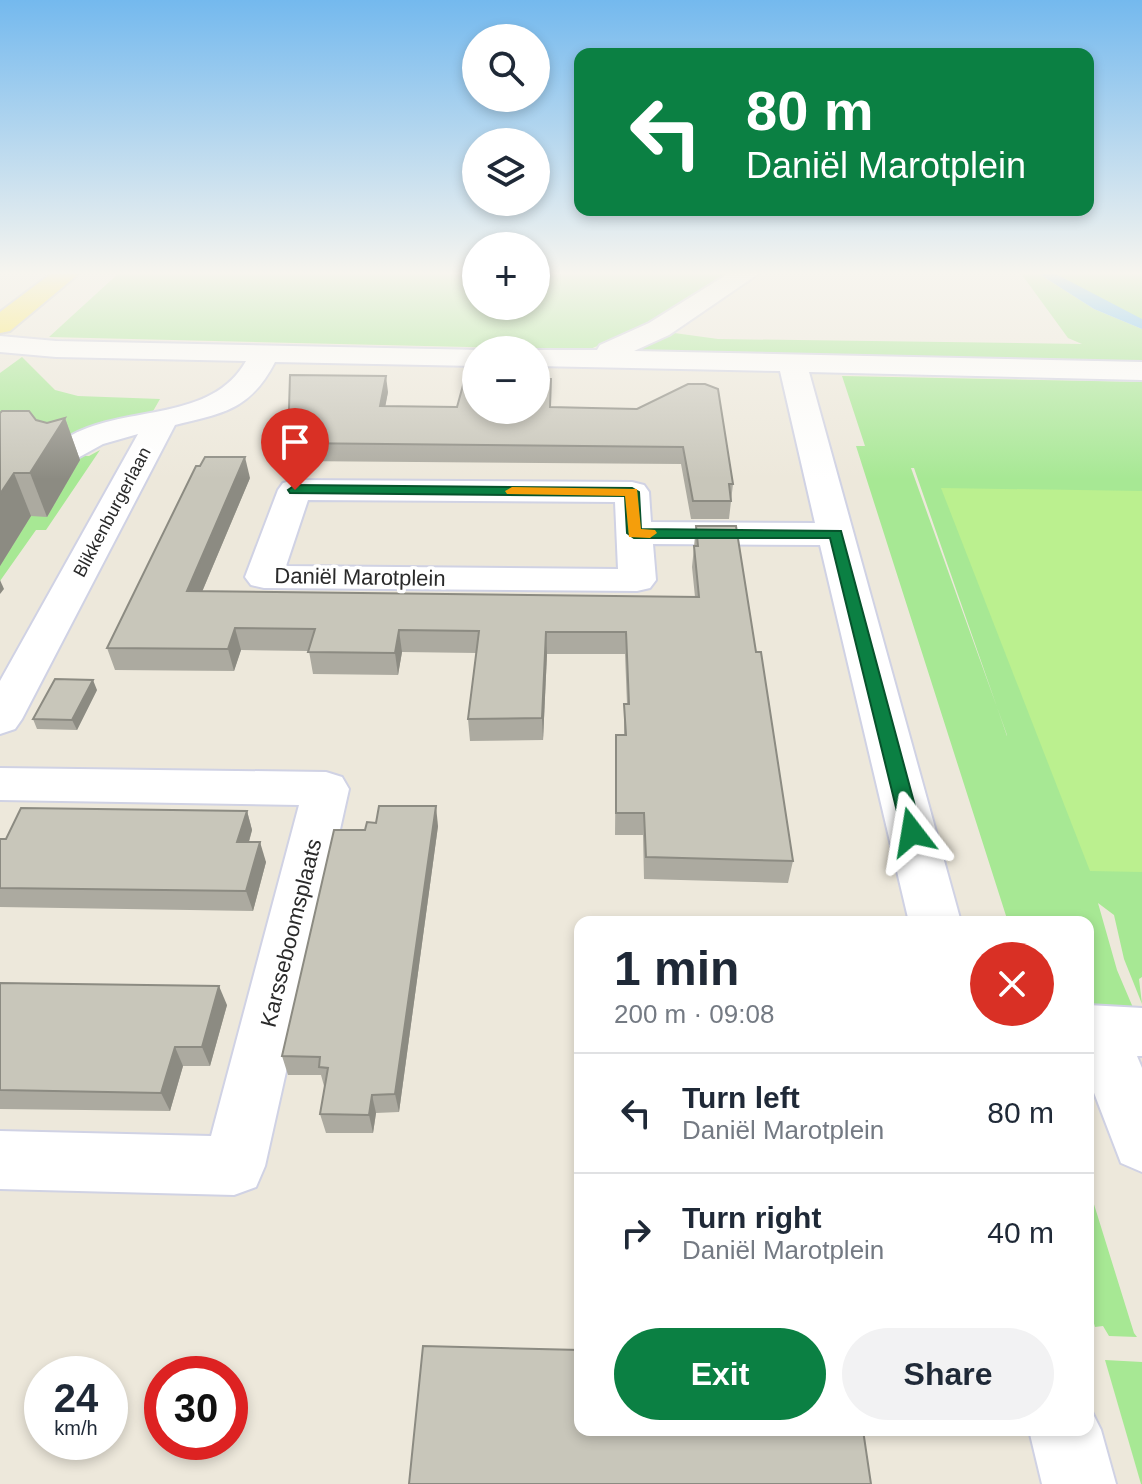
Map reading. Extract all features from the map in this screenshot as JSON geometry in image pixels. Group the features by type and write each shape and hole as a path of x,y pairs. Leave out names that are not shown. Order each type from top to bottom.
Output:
{"street":[{"path":"611,359 610,351 632,341"},
{"path":"0,344 56,349 462,357"},
{"path":"63,453 92,437 231,400 243,391 265,353"},
{"path":"550,357 1142,371"},
{"path":"792,363 933,916"},
{"name":"Blikkenburgerlaan","path":"0,719 163,418"},
{"name":"Daniël Marotplein","path":"295,490 632,492 634,533 637,580 264,577 295,490"},
{"path":"634,533 836,534"},
{"name":"Karsseboomsplaats","path":"0,784 326,789 234,1166 0,1160"},
{"path":"1110,1030 1142,1143"},
{"path":"1067,1436 1079,1484"}],"green space":[{"path":"225,341 462,341 462,347"},
{"path":"550,341 609,341 588,350 550,349"},
{"path":"648,341 1082,344 1076,341 1142,341 1142,363 626,352"},
{"path":"22,357 55,390 78,396 160,399 152,413 54,455 89,456 100,450 46,530 36,530 0,581 0,373"},
{"path":"842,376 1142,382 1142,977 1139,979 1142,1004 1124,959 1114,915 1098,903 1117,970 1134,1010 1094,1010 1094,916 1006,916 856,446 865,446","holes":["911,468 914,468 997,707"]},
{"path":"941,488 1142,491 1142,872 1090,871"},
{"path":"1094,1204 1137,1337 1109,1336 1103,1326 1095,1327"},
{"path":"1105,1360 1142,1362 1142,1484 1141,1484"}],"building":[{"path":"290,375 386,376 380,406 457,407 462,389 462,424 550,424 550,407 637,409 688,384 705,384 718,389 733,484 729,484 731,501 693,501 683,447 288,443"},
{"path":"29,411 36,420 47,423 65,418 30,473 14,473 0,494 0,413"},
{"path":"205,457 245,457 187,591 699,597 694,546 698,546 696,526 736,526 756,652 761,652 793,861 646,857 644,813 616,813 616,735 626,735 624,704 629,704 626,632 546,632 542,718 468,719 479,631 399,630 395,653 308,652 315,629 235,628 228,649 107,648 196,466 200,466"},
{"path":"55,679 93,680 72,720 33,719"},
{"path":"379,806 436,806 395,1094 372,1095 369,1115 320,1114 328,1068 319,1067 320,1057 282,1056 334,830 365,830 367,822 376,823"},
{"path":"21,808 247,811 237,842 260,842 246,891 0,888 0,839 6,839"},
{"path":"0,983 219,986 202,1047 175,1047 161,1093 0,1090"},
{"path":"423,1346 574,1350 574,1436 864,1436 871,1484 409,1484"}],"slow traffic":[{"path":"512,491 632,492 634,533 650,533"}],"route":[{"path":"295,490 632,492 634,533 836,534 912,832"}]}
